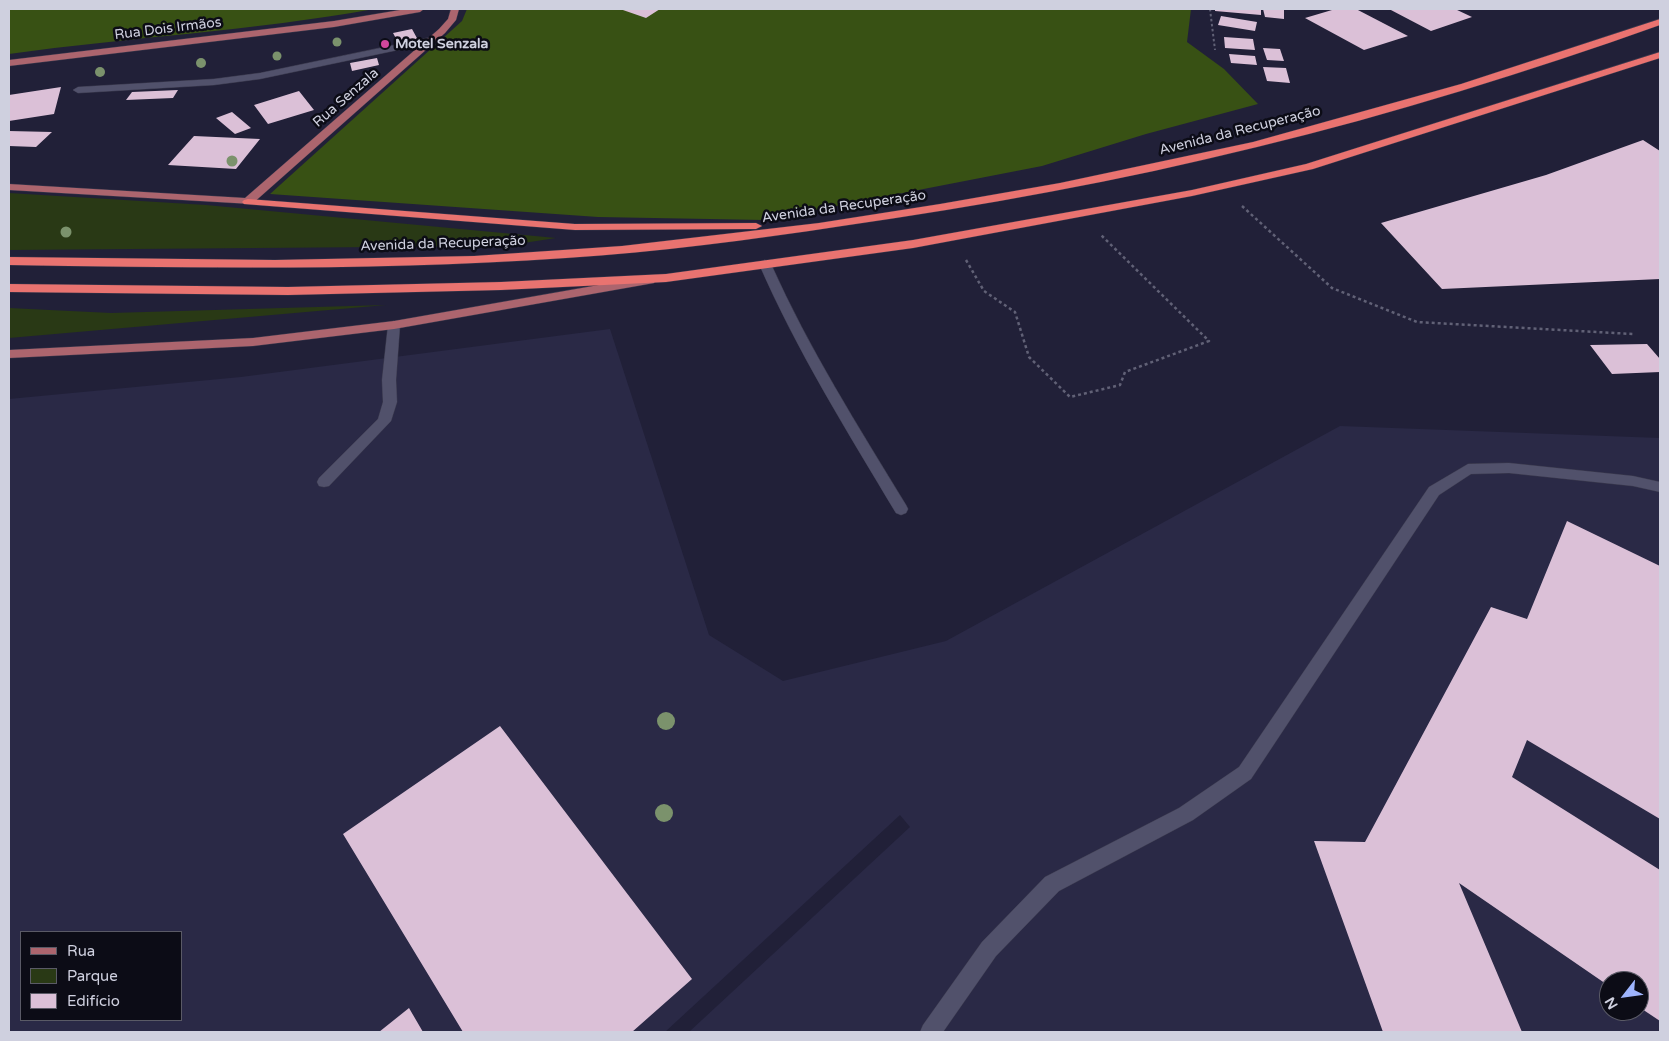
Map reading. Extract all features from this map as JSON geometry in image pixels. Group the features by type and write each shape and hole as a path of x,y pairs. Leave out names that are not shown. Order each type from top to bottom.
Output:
{"highway":[{"name":"Avenida da Recuperação","path":"9,261 175,263 378,261 540,256 648,247 828,225 946,208 1244,148 1445,92 1560,57 1660,22"},
{"path":"9,288 288,291 501,286 666,278 954,237 1079,214 1309,167 1660,55"},
{"path":"248,202 575,227 828,225"}],"main road":[{"name":"Rua Dois Irmãos","path":"9,63 334,24 420,9"},
{"name":"Rua Senzala","path":"248,202 433,40 452,20 455,9"},
{"path":"9,187 248,202"},
{"path":"9,354 253,342 394,325 666,278"}],"lane":[{"path":"78,90 214,82 260,76 433,40"},
{"path":"764,264 788,316 825,384 901,509"},
{"path":"324,482 384,421 390,402 389,380 394,325"},
{"path":"930,1032 989,949 1052,884 1186,814 1245,772 1434,491 1468,469 1501,468 1632,481 1660,487"}],"path":[{"path":"1210,9 1215,50"},
{"path":"1220,186 1332,288 1417,322 1633,334"},
{"path":"954,237 984,291 1016,312 1028,357 1070,397 1120,385 1125,372 1209,341 1079,214"}],"shaded area":[{"path":"610,329 709,635 783,681 946,641 1340,426 1660,438 1660,1032 689,1032 910,827 900,815 665,1032 9,1032 9,399 241,377"}],"green space":[{"path":"9,9 374,9 283,23 9,54"},
{"path":"467,9 1191,9 1187,42 1224,69 1258,104 1146,134 1042,166 764,220 598,217 270,194 462,21"},
{"path":"9,193 206,205 556,238 504,246 9,250"},
{"path":"386,305 9,338 9,308 111,313"}],"building":[{"path":"620,9 660,9 646,18"},
{"path":"1215,9 1261,9 1261,15 1215,11"},
{"path":"1263,9 1284,9 1284,19 1265,17"},
{"path":"1330,9 1356,9 1408,36 1364,50 1305,18 1332,10"},
{"path":"1389,9 1455,9 1472,17 1431,31"},
{"path":"1221,16 1257,22 1255,31 1218,25"},
{"path":"412,29 418,40 399,44 393,33"},
{"path":"1224,37 1253,39 1255,50 1225,48"},
{"path":"1263,48 1280,49 1284,61 1267,60"},
{"path":"1229,54 1255,56 1257,65 1231,63"},
{"path":"377,58 379,65 352,71 350,63"},
{"path":"1263,67 1286,68 1290,83 1267,81"},
{"path":"61,87 54,114 9,121 9,95"},
{"path":"178,90 173,98 126,100 132,92"},
{"path":"299,91 314,110 268,124 254,105"},
{"path":"232,112 251,128 235,134 216,118"},
{"path":"9,131 52,132 36,147 9,146"},
{"path":"194,136 260,139 236,169 168,165"},
{"path":"1643,140 1660,151 1660,279 1442,289 1381,223 1546,175"},
{"path":"1647,344 1660,359 1660,372 1612,374 1590,345"},
{"path":"1567,521 1660,566 1660,819 1527,740 1512,777 1660,870 1660,1021 1649,1014 1649,971 1599,971 1599,979 1459,883 1522,1032 1383,1032 1314,841 1365,842 1491,607 1527,619"},
{"path":"500,726 692,979 632,1032 463,1032 343,834"},
{"path":"409,1008 423,1032 379,1032"}],"place":[{"name":"Motel Senzala","path":"385,44"}]}
